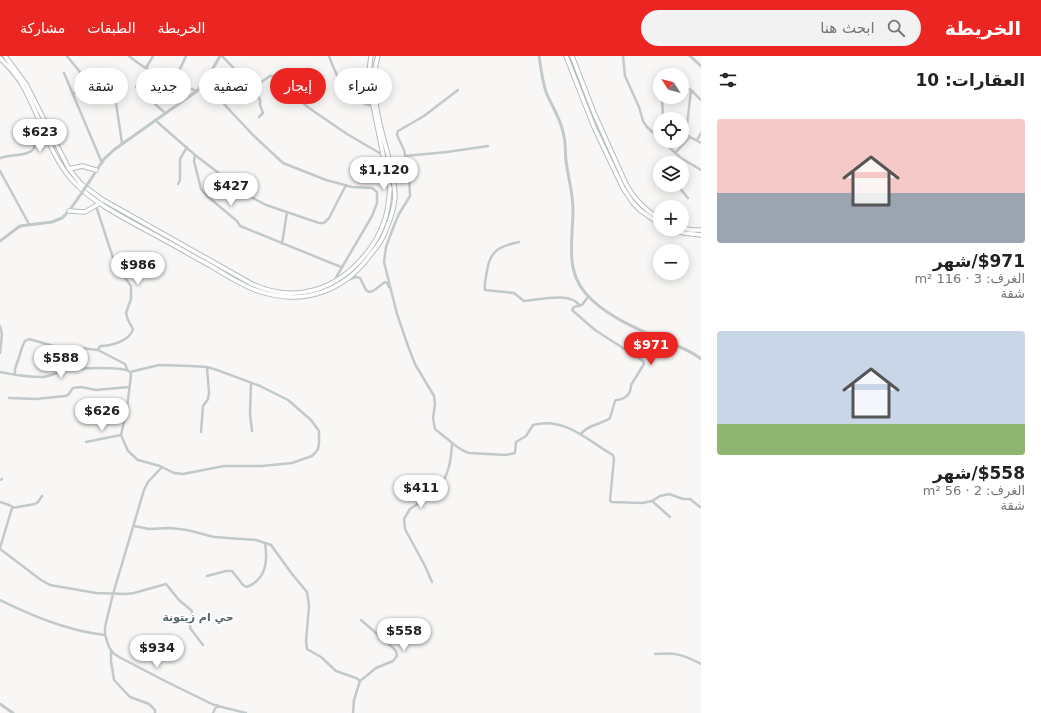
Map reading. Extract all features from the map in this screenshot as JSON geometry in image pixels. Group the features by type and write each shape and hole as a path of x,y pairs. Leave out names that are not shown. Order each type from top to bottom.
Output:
{"main road":[{"path":"5,56 26,84 69,169 89,191 261,288 289,292 303,292 320,289 347,274 359,263 371,247 380,234 385,222 389,205 390,189 369,80 371,56"},
{"path":"0,58 14,72 24,88 48,140 64,170 90,197 183,251 258,291 293,297 310,296 334,288 357,272 375,248 387,228 395,196 393,175 374,90 375,70 378,56"},
{"path":"566,56 622,188 633,203 653,219"},
{"path":"572,56 594,112 630,192 640,204 653,214"},
{"path":"590,115 594,112"},
{"path":"69,169 85,166 96,170"},
{"path":"75,176 77,167"},
{"path":"90,197 91,208"},
{"path":"69,211 87,211 100,204"},
{"path":"689,230 701,230"},
{"path":"689,234 701,235"}],"street":[{"path":"67,56 77,68"},
{"path":"128,56 146,68 153,56"},
{"path":"180,68 186,56"},
{"path":"214,68 221,56 233,68"},
{"path":"330,56 338,79 345,89 361,104 373,106"},
{"path":"539,56 544,84 560,122 565,139 565,159 573,210 571,255 573,272 581,289 588,297 610,314 660,339 686,349 701,359"},
{"path":"623,56 625,76 639,107 643,121 653,133"},
{"path":"690,56 701,66"},
{"path":"64,72 102,162"},
{"path":"262,82 270,76 278,76 284,81 299,100 309,108 346,134 384,156"},
{"path":"191,89 197,91"},
{"path":"0,241 17,228 29,224 52,222 62,218 69,211 96,170 111,152 155,119 180,104 199,89"},
{"path":"458,90 424,116 398,131 397,135 405,156 409,174 410,196 399,214 386,247 384,258 397,314 411,354 420,373 434,396 435,405 433,418 436,429 452,444 469,453 505,454 514,453 516,442 526,436 531,427 534,425 549,424 564,426 581,434 614,457 611,502 637,504 669,494 690,500 700,507"},
{"path":"691,90 701,100"},
{"path":"688,112 691,90"},
{"path":"116,104 122,143"},
{"path":"155,104 165,113"},
{"path":"224,104 253,135 283,163 317,177 346,185 372,188 376,192 378,196 376,207 372,216 333,283"},
{"path":"259,117 263,114 260,104"},
{"path":"155,119 186,148 249,196 260,202 287,212 319,223 324,223 329,218 346,185"},
{"path":"0,158 26,154 31,152 34,148 35,138 23,122"},
{"path":"697,140 701,133"},
{"path":"675,153 690,137 701,142"},
{"path":"405,156 488,146"},
{"path":"178,184 180,180 180,159 186,148"},
{"path":"670,148 678,156"},
{"path":"195,155 194,161 199,185 207,196 242,227 341,267"},
{"path":"689,163 701,170"},
{"path":"0,171 29,224"},
{"path":"683,192 688,198"},
{"path":"96,206 115,264 131,286 131,299 126,315 133,329 132,333 128,336 112,344 100,346 98,350"},
{"path":"282,244 287,212"},
{"path":"392,212 399,214"},
{"path":"519,242 509,244 493,253 488,264 485,290 514,293 524,302 562,298 572,299 580,306"},
{"path":"346,280 356,277 360,278 366,290 369,292 386,282 391,290"},
{"path":"581,434 586,428 610,418 615,401 623,399 627,396 631,389 631,385 644,363 588,325 572,310 574,306 580,306 585,302 588,297"},
{"path":"0,326 2,334 0,353"},
{"path":"0,372 15,375 42,377 69,370 129,370 162,364 207,368 268,389 288,400 311,420 316,427 319,434 319,447 315,453 292,464 224,466 188,474 174,473 162,467 135,458 128,451 121,436 127,408 129,387 129,370 125,364 98,350 73,347 64,349 28,339 15,368 15,375"},
{"path":"201,432 203,406 208,399 209,393 207,368"},
{"path":"252,383 250,414 252,431"},
{"path":"9,398 36,399 68,396 73,388 80,387 92,390 129,387"},
{"path":"86,442 121,436"},
{"path":"432,582 405,529 404,519 410,509 433,494 440,487 450,467 452,444"},
{"path":"155,713 155,710 151,706 132,698 114,680 111,650 105,635 104,627 146,485 162,467"},
{"path":"0,502 13,507 35,504 42,496"},
{"path":"652,500 670,516"},
{"path":"13,507 0,548 46,584 77,590 113,594 130,594 166,584 179,600 192,611 190,628 203,645"},
{"path":"134,526 148,529 182,529 214,536 251,539 274,546 292,574 308,592 309,606 306,641 307,649 321,657 334,670 356,678 360,681"},
{"path":"207,576 232,571 243,585 247,587 249,586 263,573 267,553 265,543"},
{"path":"0,600 26,613 48,621 83,631 105,635"},
{"path":"353,713 355,698 360,681 376,668 395,660 397,654 392,647 361,620"},
{"path":"111,650 128,663 217,706 246,713"},
{"path":"655,654 669,652 701,664"},
{"path":"0,704 13,713"},
{"path":"213,713 217,706"}],"district":[{"name":"حي ام زيتونة","path":"198,617"}]}
